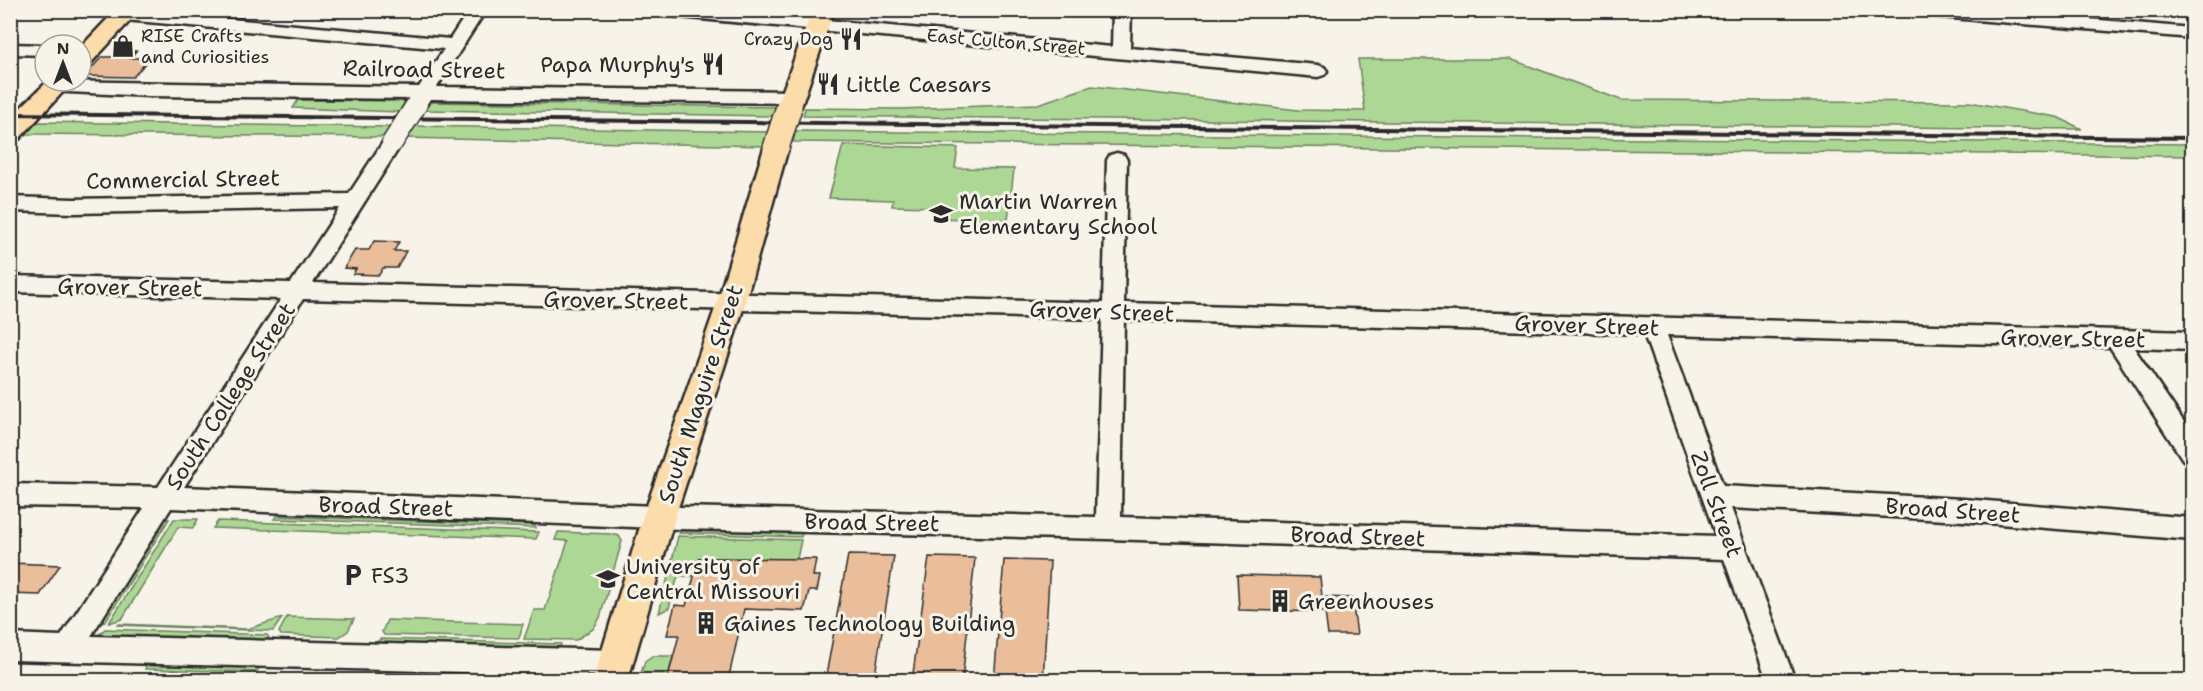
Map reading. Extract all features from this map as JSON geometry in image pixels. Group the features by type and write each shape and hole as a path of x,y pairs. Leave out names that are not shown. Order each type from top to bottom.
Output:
{"main road":[{"path":"93,45 127,13"},
{"name":"South Maguire Street","path":"612,672 659,517 730,303 776,148 821,18"},
{"path":"10,133 49,93"}],"street":[{"name":"South College Street","path":"68,648 478,10"},
{"name":"East Culton Street","path":"658,10 821,18 1121,52 1318,71"},
{"path":"1121,52 1122,10"},
{"path":"1916,10 2193,33"},
{"path":"127,13 456,45"},
{"path":"10,49 33,50"},
{"name":"Railroad Street","path":"93,86 420,98 791,102"},
{"path":"1108,528 1117,160"},
{"name":"Commercial Street","path":"10,204 74,206 356,201"},
{"name":"Grover Street","path":"10,285 1113,311 2193,341"},
{"name":"Zoll Street","path":"1653,327 1781,681"},
{"path":"2117,340 2193,453"},
{"name":"Broad Street","path":"10,495 163,498 659,517 1108,528 1733,548"},
{"name":"Broad Street","path":"1713,496 1963,510 2193,529"},
{"path":"10,647 612,672"}],"green space":[{"path":"1358,59 1510,59 1621,100 1969,102 2057,117 2082,129 803,116 805,108 900,109 1038,104 1092,86 1298,110 1365,111"},
{"path":"298,100 405,101 399,112 293,108"},
{"path":"427,102 778,107 775,116 422,110"},
{"path":"37,122 391,127 385,137 26,134"},
{"path":"411,126 770,132 766,146 405,138"},
{"path":"796,131 2192,144 2192,156 793,142"},
{"path":"843,145 958,148 955,168 1014,169 1008,220 932,218 933,207 892,206 893,200 829,198"},
{"path":"277,516 534,525 536,528 274,519"},
{"path":"163,519 169,519 105,622 98,624"},
{"path":"174,519 198,519 193,528 178,527 122,619 109,623"},
{"path":"218,521 539,532 536,539 213,528"},
{"path":"683,528 803,529 801,537 679,533"},
{"path":"558,532 611,534 619,536 622,541 600,618 593,629 576,640 524,639 534,610 545,610 568,541 555,540"},
{"path":"678,536 801,540 797,559 699,558 694,576 678,576 669,608 659,613"},
{"path":"287,617 354,619 348,631 339,637 281,635 279,632"},
{"path":"282,618 273,631 117,625 247,629"},
{"path":"387,620 523,624 519,638 384,635 382,632"},
{"path":"105,629 267,635 271,641 97,636"},
{"path":"380,639 561,644 560,648 375,644"},
{"path":"652,656 673,656 667,680 639,680 645,661"},
{"path":"147,664 259,668 257,672 145,669"},
{"path":"383,671 474,673 478,678 377,675"}],"building":[{"path":"119,51 136,51 130,58 150,58 133,77 93,76 93,66 102,57 113,57"},
{"path":"374,241 399,242 394,251 406,251 397,268 383,268 379,275 353,274 356,269 344,268 355,250 369,250"},
{"path":"848,555 894,556 874,681 825,681"},
{"path":"929,557 975,558 962,681 912,681"},
{"name":"Gaines Technology Building","path":"699,558 816,559 813,576 820,576 817,591 809,591 804,611 744,609 728,681 667,681 679,635 667,635 675,605 686,606"},
{"path":"1004,560 1050,561 1043,681 994,681"},
{"path":"10,563 60,565 40,595 10,594"},
{"name":"Greenhouses","path":"1237,575 1320,577 1322,597 1352,598 1357,635 1328,635 1325,612 1239,610"}],"railway":[{"path":"10,114 2192,138"}],"place":[{"name":"Crazy Dog","path":"851,39"},
{"name":"RISE Crafts and Curiosities","path":"123,46"},
{"name":"Papa Murphy's","path":"713,64"},
{"name":"Little Caesars","path":"828,84"},
{"name":"Martin Warren Elementary School","path":"941,214"},
{"name":"FS3","path":"353,575"},
{"name":"University of Central Missouri","path":"608,579"},
{"name":"Greenhouses","path":"1280,601"},
{"name":"Gaines Technology Building","path":"706,623"}]}
